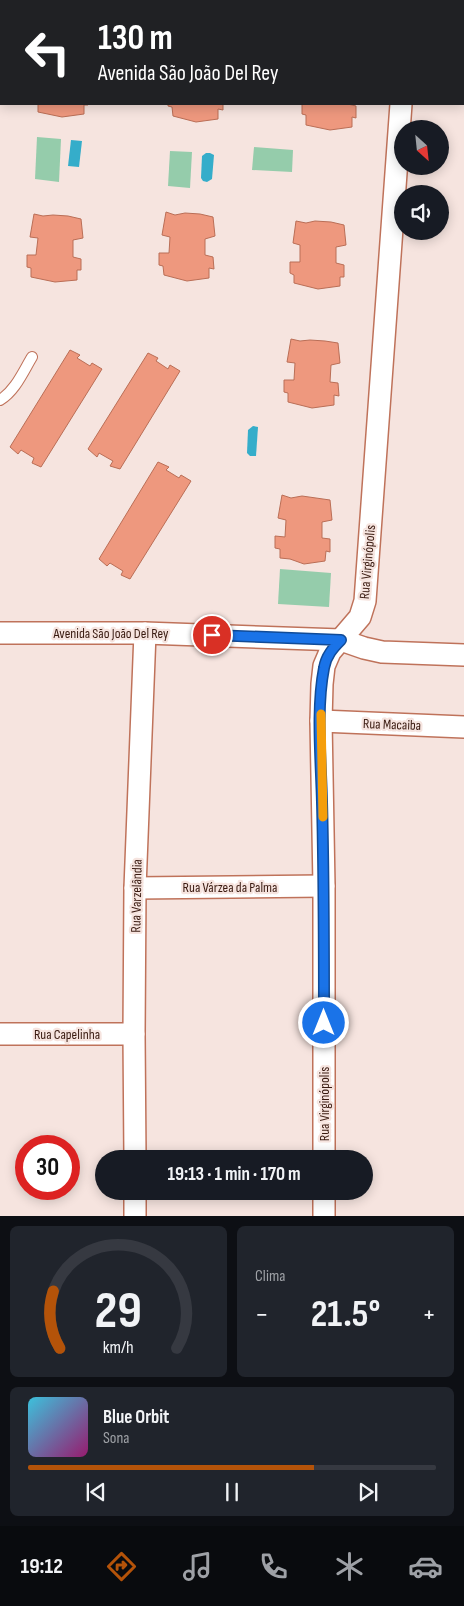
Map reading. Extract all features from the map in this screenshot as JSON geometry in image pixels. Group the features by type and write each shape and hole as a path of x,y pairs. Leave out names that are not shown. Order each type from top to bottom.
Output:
{"street":[{"name":"Rua Virginópolis","path":"324,1150 322,684 324,666 330,652 360,617 365,601 401,105"},
{"name":"Avenida São João Del Rey","path":"0,633 145,633 341,640 382,652 464,655"},
{"name":"Rua Varzelândia","path":"135,1150 135,888 145,633"},
{"name":"Rua Macaiba","path":"321,721 464,727"},
{"name":"Rua Várzea da Palma","path":"135,888 324,886"},
{"name":"Rua Capelinha","path":"0,1034 134,1034"},
{"path":"135,1200 135,1216"},
{"path":"324,1200 324,1216"}],"lane":[{"path":"0,400 7,396 32,357"}],"green space":[{"path":"37,137 61,139 59,182 35,179"},
{"path":"254,147 293,150 292,172 252,170"},
{"path":"170,151 192,152 190,188 168,186"},
{"path":"280,569 331,573 329,607 278,604"}],"water":[{"path":"71,140 82,141 79,167 68,166"},
{"path":"206,153 214,155 212,179 207,182 201,178 202,156"},
{"path":"253,426 258,427 256,456 250,456 247,453 248,430"}],"building":[{"path":"38,105 84,105 84,114 62,117 38,112"},
{"path":"223,105 223,110 218,109 218,119 196,122 173,116 172,107 168,106"},
{"path":"302,105 356,106 356,118 352,117 352,127 330,130 306,125 306,115 302,114"},
{"path":"166,212 175,215 185,213 213,217 215,236 205,239 205,255 213,257 214,269 209,268 209,278 187,281 164,275 163,266 159,265 159,253 169,253 170,237 162,235"},
{"path":"34,214 68,216 81,219 83,238 73,240 73,257 81,259 81,270 77,270 77,280 55,282 31,277 31,268 27,267 27,255 36,255 38,238 30,237"},
{"path":"296,221 306,223 315,221 331,222 344,225 346,245 336,247 336,263 344,265 344,277 340,277 340,286 318,289 294,283 294,275 290,273 290,262 300,262 300,245 293,243"},
{"path":"291,339 338,343 340,363 331,365 330,382 338,383 339,396 334,395 334,405 312,408 288,402 288,393 284,392 284,380 294,380 295,363 287,362"},
{"path":"70,350 80,355 77,358 90,366 92,363 102,369 41,467 32,463 34,458 21,450 18,454 10,447"},
{"path":"148,353 158,358 156,361 168,369 170,365 180,371 120,469 110,466 113,461 99,453 97,457 88,449"},
{"path":"158,462 169,467 166,470 179,478 181,475 191,481 130,579 121,575 123,571 110,563 107,566 99,559"},
{"path":"282,495 291,498 302,496 330,500 332,520 322,522 322,538 330,539 330,552 326,551 325,561 304,564 280,558 280,549 275,548 275,536 285,537 286,520 278,518"}],"slow traffic":[{"path":"321,714 323,817"}],"route":[{"path":"212,635 341,640 330,652 324,666 322,684 324,1023"}]}
